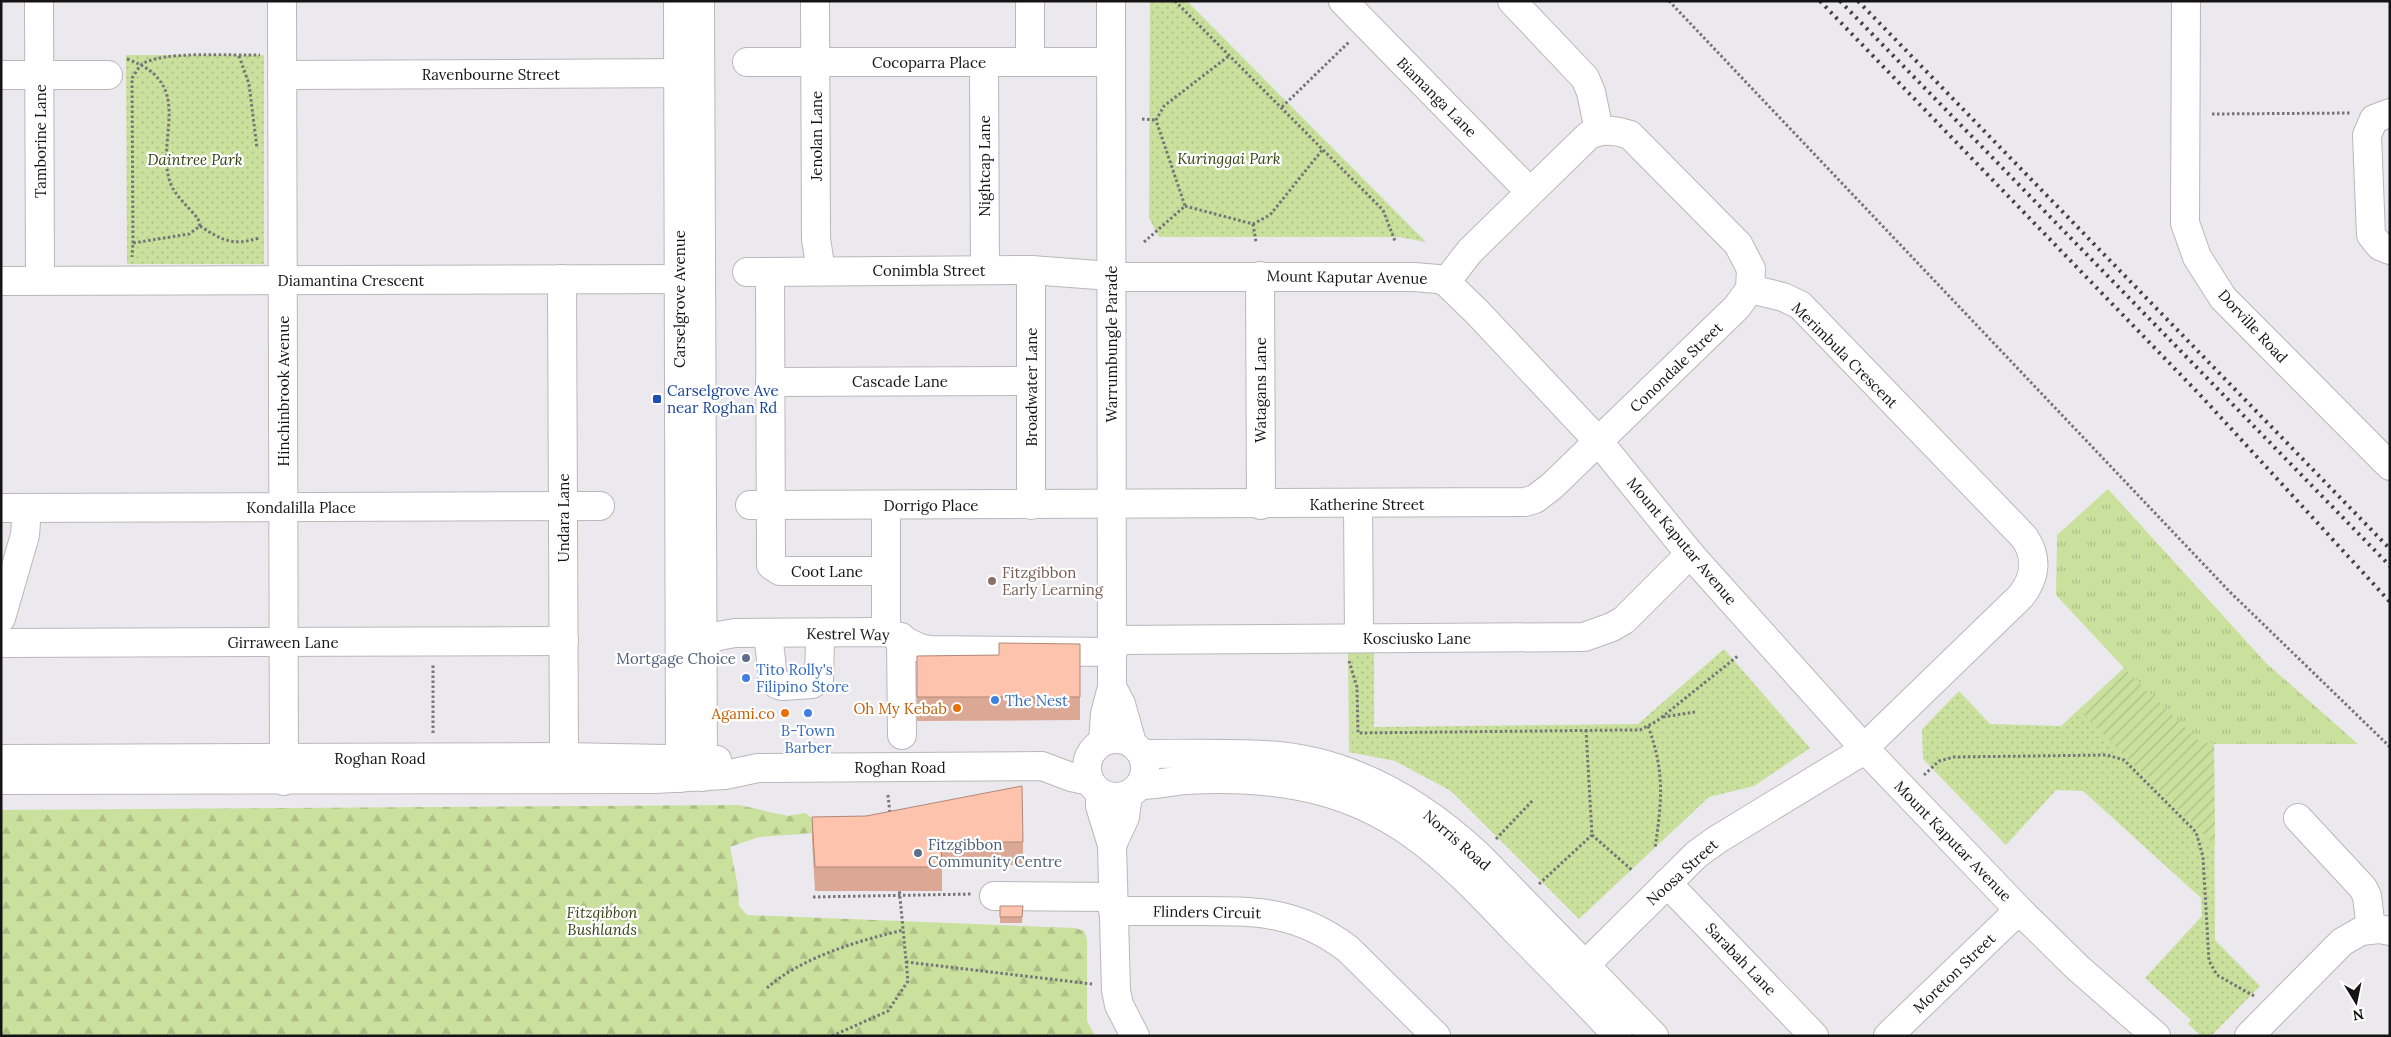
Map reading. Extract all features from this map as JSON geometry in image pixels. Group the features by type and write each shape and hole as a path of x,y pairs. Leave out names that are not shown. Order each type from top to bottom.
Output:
{"street":[{"name":"Tamborine Lane","path":"39,1 40,280"},
{"name":"Hinchinbrook Avenue","path":"282,1 284,770"},
{"name":"Carselgrove Avenue","path":"678,1 689,73 691,768"},
{"name":"Carselgrove Avenue","path":"689,73 700,1"},
{"name":"Jenolan Lane","path":"815,1 816,238 820,271"},
{"path":"1030,1 1030,62"},
{"name":"Warrumbungle Parade","path":"1097,747 1112,687 1111,1"},
{"name":"Biamanga Lane","path":"1343,1 1530,192"},
{"path":"1512,1 1585,78 1592,92 1599,131"},
{"name":"Dorville Road","path":"2186,1 2186,223 2197,257 2223,298 2390,466"},
{"name":"Cocoparra Place","path":"747,62 1110,62"},
{"name":"Nightcap Lane","path":"984,62 985,270"},
{"path":"1,76 40,75 115,66"},
{"name":"Ravenbourne Street","path":"282,74 689,73"},
{"path":"2382,116 2367,135 2371,235 2380,246 2390,250"},
{"path":"1446,282 1470,251 1582,141 1599,131 1624,132 1638,141 1738,244 1751,269 1750,289"},
{"name":"Conimbla Street","path":"770,382 758,272 1031,270 1111,277"},
{"name":"Broadwater Lane","path":"1031,270 1031,505"},
{"name":"Watagans Lane","path":"1260,276 1261,505"},
{"name":"Mount Kaputar Avenue","path":"1111,277 1414,277 1438,279 1446,282 1478,313 1599,442 1690,554 1864,748 2019,910 2078,968 2156,1036"},
{"name":"Undara Lane","path":"562,279 564,757"},
{"name":"Carselgrove Avenue","path":"690,279 702,643 691,768"},
{"name":"Diamantina Crescent","path":"1,281 690,279"},
{"name":"Conondale Street","path":"1599,442 1737,307 1750,289"},
{"name":"Merimbula Crescent","path":"1750,289 1783,297 1800,305 2024,537 2030,546 2033,556 2033,576 2029,586 2021,596 1864,748"},
{"name":"Cascade Lane","path":"770,382 1031,381"},
{"path":"760,505 770,382"},
{"name":"Katherine Street","path":"1112,505 1525,502 1543,495 1599,442"},
{"path":"1355,638 1358,504"},
{"name":"Dorrigo Place","path":"760,505 1112,505"},
{"name":"Coot Lane","path":"760,505 770,561 777,570 886,571"},
{"path":"886,505 886,571 902,735"},
{"name":"Kondalilla Place","path":"14,508 600,506"},
{"path":"1,618 25,535 14,508"},
{"name":"Kosciusko Lane","path":"1112,646 1355,638 1584,636 1612,627 1624,620 1690,554"},
{"path":"766,633 771,648 773,679 778,685 782,686 812,684 819,679 820,641 824,633"},
{"name":"Kestrel Way","path":"702,643 725,634 824,633 893,635 914,648 928,650 1112,646"},
{"name":"Girraween Lane","path":"1,643 564,641"},
{"name":"Warrumbungle Parade","path":"1112,687 1121,704 1137,748"},
{"path":"1112,845 1125,817 1134,790 1146,770 1137,748 1113,739 1097,747 1087,772 1095,787 1112,845 1116,990 1120,1005 1134,1036"},
{"name":"Roghan Road","path":"1042,766 1097,747"},
{"name":"Norris Road","path":"1137,748 1294,758 1348,772 1403,796 1453,832 1576,974 1618,1036"},
{"name":"Noosa Street","path":"1576,974 1667,883 1718,839 1856,755 1864,748"},
{"name":"Roghan Road","path":"1,780 284,770 564,757 691,768 725,775 758,768 1042,766 1095,787"},
{"name":"Roghan Road","path":"1,759 284,770 691,768"},
{"name":"Norris Road","path":"1134,790 1188,780 1270,781 1327,792 1356,802 1408,829 1434,849 1576,974 1654,1036"},
{"path":"1095,787 1109,797 1134,790"},
{"path":"2249,1036 2342,942 2361,931 2380,930 2363,888 2298,818"},
{"name":"Sarabah Lane","path":"1667,883 1814,1036"},
{"name":"Flinders Circuit","path":"985,895 1260,912 1297,920 1334,938 1348,949 1436,1036"},
{"name":"Moreton Street","path":"1888,1036 2019,910"}],"path":[{"path":"1176,1 1383,210 1395,241"},
{"path":"1669,1 2229,591 2390,747"},
{"path":"1282,107 1366,25"},
{"path":"115,66 141,65 154,59 171,56 262,55"},
{"path":"1185,206 1156,120 1164,106 1230,55"},
{"path":"239,56 249,84 258,155"},
{"path":"141,65 152,73 167,96 170,126 167,167 170,184 198,219 200,226 222,240 241,243 259,238 260,228"},
{"path":"132,260 132,78 141,65"},
{"path":"2212,114 2350,112 2382,116"},
{"path":"1142,119 1156,120"},
{"path":"1185,206 1253,224 1270,215 1323,149"},
{"path":"1144,242 1185,206"},
{"path":"1253,224 1256,242"},
{"path":"133,243 189,234 200,226"},
{"path":"1355,638 1358,733 1640,730 1663,717 1739,655"},
{"path":"433,642 433,734"},
{"path":"1663,717 1695,712"},
{"path":"1648,726 1657,751 1662,800 1655,848"},
{"path":"1586,730 1592,835 1633,871"},
{"path":"1924,775 1939,761 1954,757 2107,755 2124,760 2196,832 2203,857 2209,961 2217,975 2258,999"},
{"path":"888,795 891,823"},
{"path":"1494,841 1533,800"},
{"path":"1539,884 1592,835"},
{"path":"832,1036 888,1011 908,981 898,878"},
{"path":"813,897 985,895"},
{"path":"767,988 781,975 864,939 904,930"},
{"path":"906,962 1095,984"}],"green space":[{"name":"Kuringgai Park","path":"1150,1 1187,1 1426,242 1399,237 1159,237 1149,218"},
{"name":"Daintree Park","path":"126,55 264,55 264,264 127,264"},
{"path":"2108,489 2266,663 2358,744 2201,744 2124,668 2056,595 2057,535"},
{"path":"1348,647 1374,647 1374,727 1638,724 1724,649 1810,748 1754,786 1709,797 1579,919 1451,791 1395,761 1349,752"},
{"path":"2124,668 2201,743 2214,743 2215,940 2260,986 2211,1036 2201,1036 2188,1024 2191,1020 2145,978 2202,916 2201,898 2083,791 2056,790 2006,845 1923,759 1922,729 1959,691 1990,724 2061,726"},
{"path":"2124,668 2201,743 2214,743 2215,846 2079,710"},
{"name":"Fitzgibbon Bushlands","path":"739,805 788,816 805,813 812,818 814,833 759,837 730,847 738,887 739,906 747,915 1075,928 1084,931 1087,939 1087,1021 1095,1036 1,1036 1,810"}],"building":[{"path":"999,643 1080,644 1080,697 917,697 917,656 999,655"},
{"path":"1022,786 1023,842 941,842 942,867 815,867 812,817 866,816"},
{"path":"1000,906 1023,906 1022,917 1000,917"}],"railway":[{"path":"1820,1 2203,398 2390,602"},
{"path":"1840,1 2390,566"},
{"path":"1858,1 2390,549"}],"place":[{"name":"Carselgrove Ave near Roghan Rd","path":"657,399"},
{"name":"Fitzgibbon Early Learning","path":"992,581"},
{"name":"Mortgage Choice","path":"746,658"},
{"name":"Tito Rolly's Filipino Store","path":"746,678"},
{"name":"The Nest","path":"995,700"},
{"name":"Oh My Kebab","path":"957,708"},
{"name":"Agami.co","path":"785,713"},
{"name":"B-Town Barber","path":"808,713"},
{"name":"Fitzgibbon Community Centre","path":"918,853"}]}
